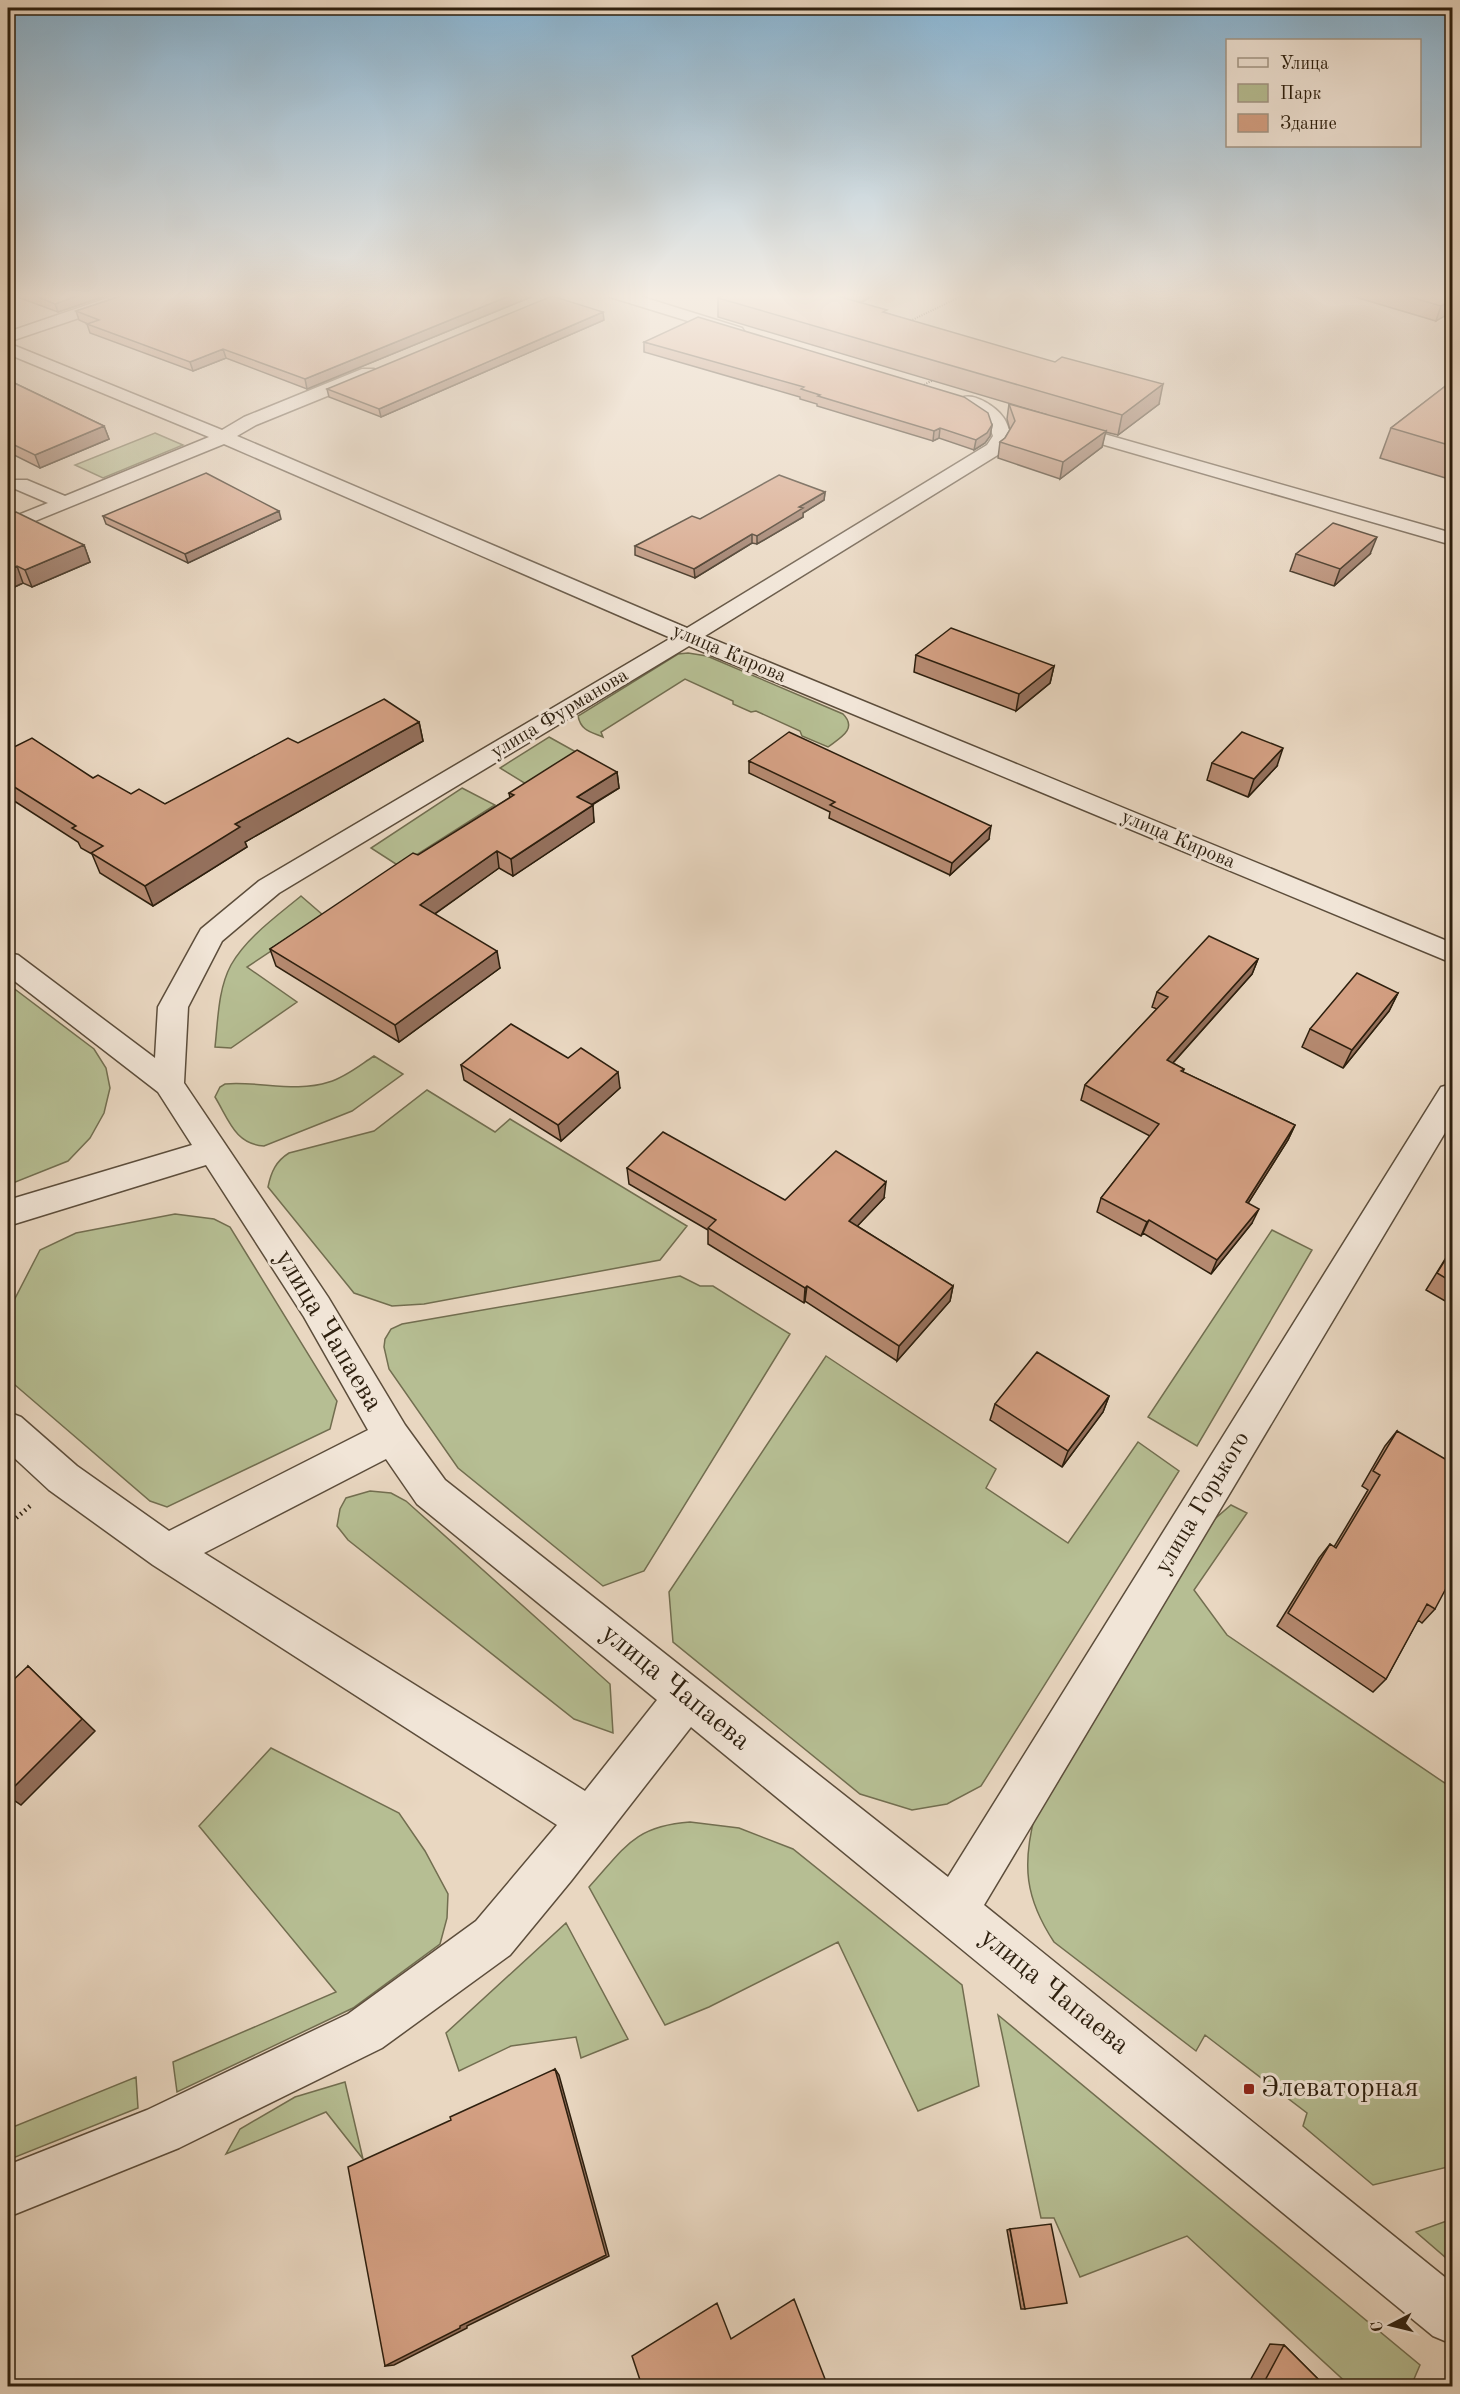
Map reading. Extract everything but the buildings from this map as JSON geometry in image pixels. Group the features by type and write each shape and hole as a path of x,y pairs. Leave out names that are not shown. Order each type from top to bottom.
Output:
{"street":[{"name":"улица Кирова","path":"148,406 688,637 1452,954"},
{"path":"8,526 209,445 250,421 288,406"},
{"name":"улица Фурманова","path":"169,1084 173,1007 211,936 269,887 688,637 994,449 1002,435 996,419 977,406"},
{"path":"987,406 1016,414"},
{"path":"1050,423 1452,539"},
{"path":"1141,450 1158,437"},
{"path":"1264,485 1280,471"},
{"path":"20,484 64,503"},
{"name":"улица Чапаева","path":"8,962 169,1084 316,1307 392,1437 431,1492 954,1911 1452,2317"},
{"name":"улица Горького","path":"954,1911 1452,1095"},
{"path":"8,1213 213,1152"},
{"path":"8,1429 63,1478 167,1552 590,1820"},
{"path":"167,1552 392,1437"},
{"path":"8,2191 161,2130 365,2031 493,1938 555,1865 686,1698"}],"green space":[{"path":"155,433 183,445 103,478 75,465"},
{"path":"678,654 707,656 843,714 849,724 848,729 842,737 828,747 802,736 800,731 756,711 751,712 733,704 733,701 685,679 601,732 603,737 581,725 578,716"},
{"path":"549,737 576,752 539,792 500,768"},
{"path":"462,788 495,805 399,866 371,848"},
{"path":"301,896 324,916 247,967 297,1002 231,1048 215,1047 221,994 231,965 254,936"},
{"path":"8,984 94,1049 106,1068 110,1088 104,1113 90,1138 68,1161 8,1185"},
{"path":"374,1056 403,1074 352,1111 264,1146 246,1141 239,1136 215,1097 220,1087 225,1084 304,1087 329,1082 347,1074"},
{"path":"427,1090 495,1132 510,1119 687,1226 660,1260 424,1304 392,1306 354,1293 268,1187 271,1176 277,1163 289,1153 374,1131"},
{"path":"175,1214 214,1219 230,1227 337,1401 330,1429 167,1507 150,1501 8,1379 8,1312 40,1250 76,1233"},
{"path":"1272,1230 1312,1250 1197,1446 1148,1417"},
{"path":"680,1276 700,1286 713,1286 790,1334 644,1571 603,1586 458,1468 389,1369 384,1347 385,1339 391,1329 402,1324"},
{"path":"826,1356 996,1469 986,1488 1068,1543 1138,1442 1179,1471 981,1786 947,1804 912,1810 860,1794 673,1642 669,1592"},
{"path":"370,1491 391,1493 406,1501 610,1684 613,1733 574,1719 348,1540 337,1526 340,1509 346,1498"},
{"path":"1231,1505 1247,1513 1194,1590 1227,1635 1452,1788 1452,2166 1373,2185 1303,2126 1307,2113 1205,2035 1196,2051 1054,1942 1037,1911 1029,1881 1028,1866 1028,1850 1035,1815 1203,1529"},
{"path":"271,1748 399,1813 425,1851 448,1894 447,1918 440,1944 353,2008 177,2092 173,2062 336,1992 199,1826"},
{"path":"690,1822 739,1828 793,1849 962,1985 979,2086 918,2111 838,1942 709,2007 665,2025 589,1887 621,1851 642,1834 671,1824"},
{"path":"566,1923 628,2039 581,2058 576,2037 511,2046 459,2071 446,2033"},
{"path":"998,2015 1420,2365 1411,2386 1350,2386 1187,2236 1080,2277 1054,2218 1041,2218"},
{"path":"136,2077 138,2108 8,2160 8,2129"},
{"path":"345,2082 363,2159 326,2112 226,2154 240,2129 295,2097"},
{"path":"1452,2219 1452,2263 1416,2232"}],"place":[{"name":"Элеваторная","path":"1249,2089"}]}
